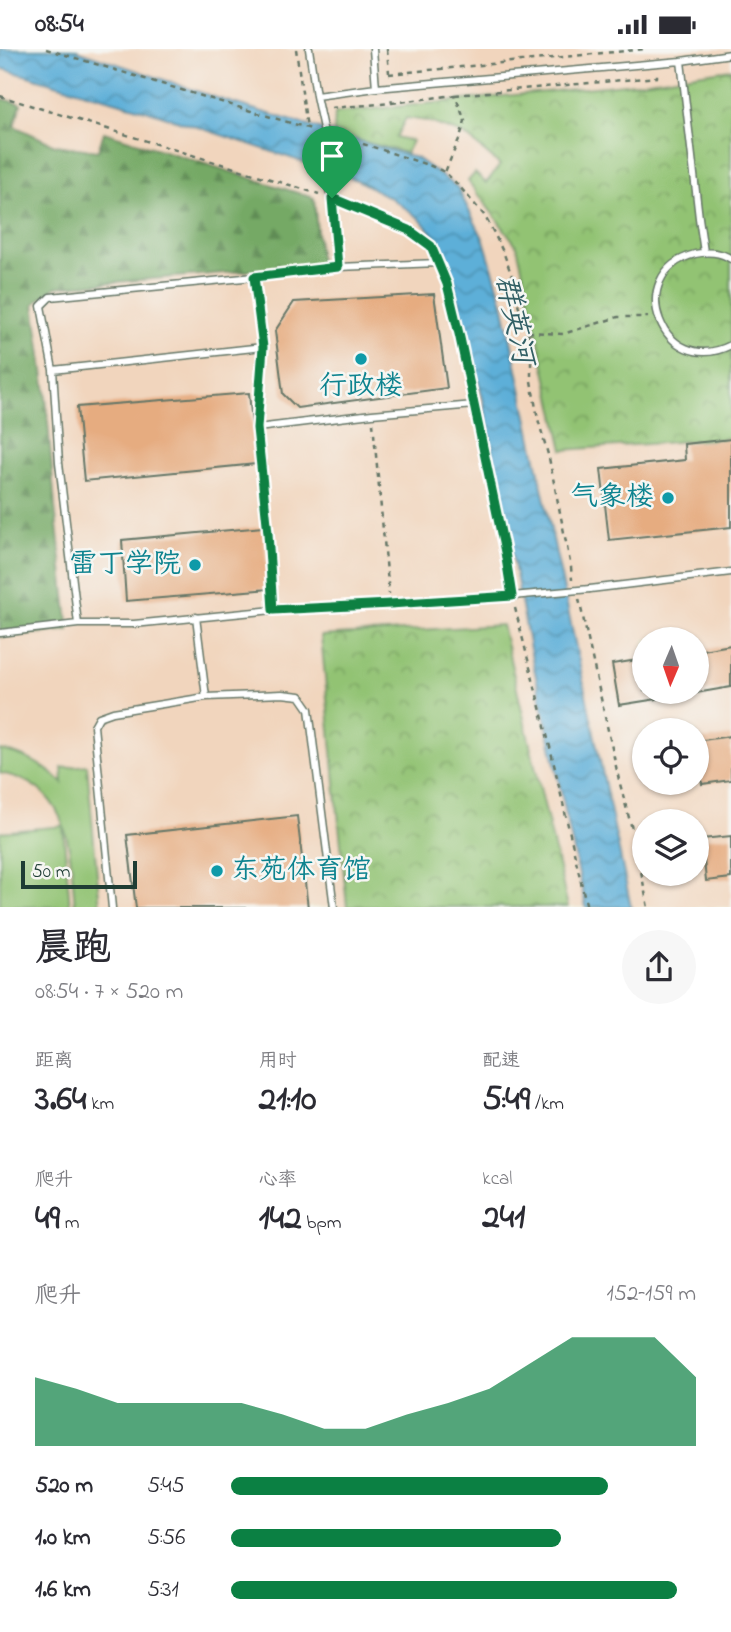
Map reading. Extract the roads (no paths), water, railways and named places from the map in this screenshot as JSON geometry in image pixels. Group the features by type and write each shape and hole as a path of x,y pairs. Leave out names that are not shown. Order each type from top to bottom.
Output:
{"lane":[{"path":"310,49 324,133 338,267"},
{"path":"373,49 376,88"},
{"path":"316,96 731,54"},
{"path":"681,61 704,252"},
{"path":"731,259 725,255 704,252 683,257 667,270 657,289 656,310 663,330 678,345 698,352 719,351 731,345"},
{"path":"78,624 59,463 53,370 41,306 50,297 338,267 438,263 450,297 474,405 512,596"},
{"path":"254,277 263,347 257,428 273,610"},
{"path":"53,370 263,347"},
{"path":"257,428 474,405"},
{"path":"0,633 78,624 134,624 273,610 512,596 731,572"},
{"path":"195,618 206,697"},
{"path":"112,907 94,726 99,717 113,712 206,697 282,694 300,696 309,709 334,907"}],"water":[{"path":"0,49 74,49 223,100 416,158 457,187 484,240 503,303 631,907 586,907 530,649 483,399 452,276 441,244 419,218 391,198 357,180 149,111 0,68"}],"place":[{"name":"行政楼","path":"361,359"},
{"name":"气象楼","path":"668,498"},
{"name":"雷丁学院","path":"195,565"},
{"name":"东苑体育馆","path":"217,871"}],"water label":[{"name":"群英河","path":"513,320"}]}
